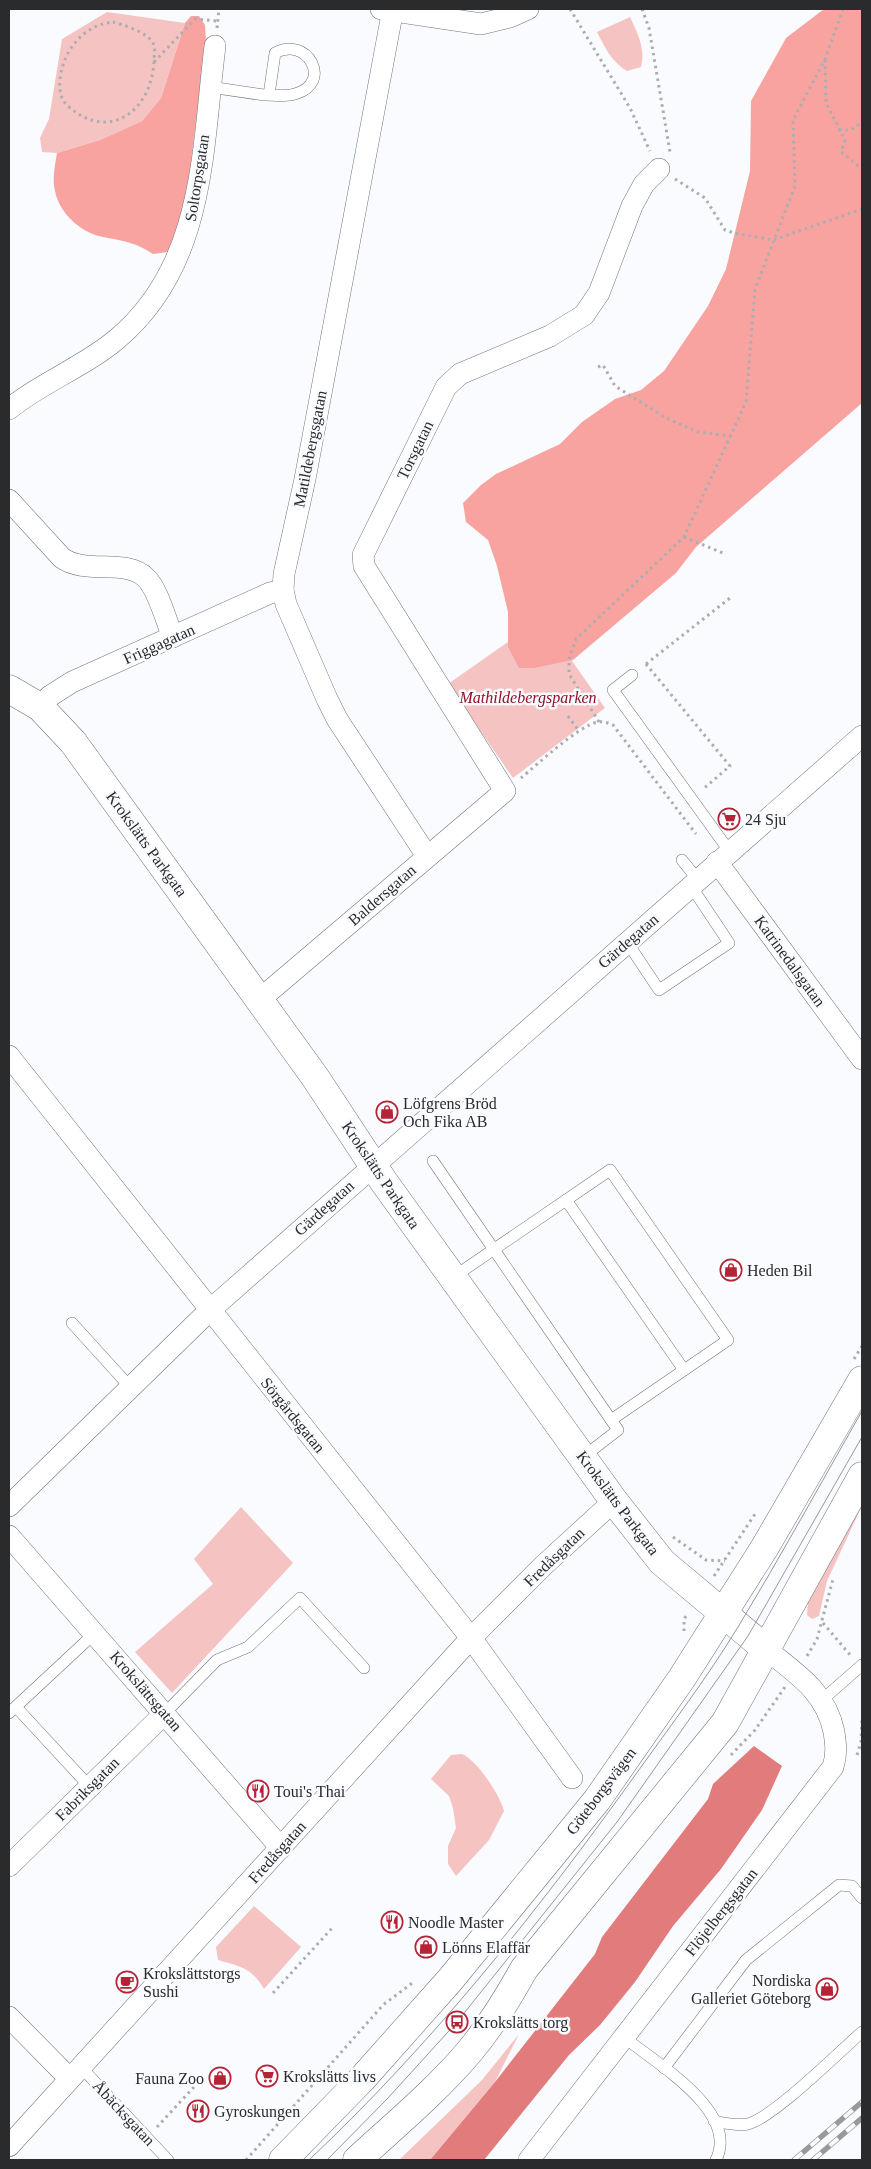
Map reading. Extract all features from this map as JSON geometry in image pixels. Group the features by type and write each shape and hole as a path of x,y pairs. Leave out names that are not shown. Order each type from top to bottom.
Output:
{"main road":[{"name":"Krokslätts Parkgata","path":"9,689 40,707 73,742 314,1077 452,1278 614,1501 662,1562 721,1614 766,1650"},
{"name":"Göteborgsvägen","path":"283,2160 362,2079 450,1980 591,1808 682,1678 765,1547 862,1380"},
{"path":"357,2160 443,2080 470,2051 499,2012 524,1969 725,1723 862,1476"}],"street":[{"path":"389,9 481,24 510,17 528,9"},
{"name":"Matildebergsgatan","path":"389,9 306,479 284,574 283,590 286,604 309,660 337,719 427,856"},
{"name":"Soltorpsgatan","path":"9,409 116,340 134,323 168,276 189,231 196,201 215,46"},
{"name":"Torsgatan","path":"504,791 364,566 363,555 446,388 460,374 550,336 584,315 599,293 632,206 644,184 658,169"},
{"path":"9,500 62,558 70,564 130,569 146,578 173,637"},
{"name":"Friggagatan","path":"40,707 59,689 270,593 283,590"},
{"name":"Gärdegatan","path":"9,1506 210,1310 862,736"},
{"name":"Baldersgatan","path":"259,1000 504,791"},
{"name":"Katrinedalsgatan","path":"723,857 862,1059"},
{"name":"Sörgårdsgatan","path":"9,1056 471,1638 572,1778"},
{"name":"Fredåsgatan","path":"9,2146 74,2072 281,1848 471,1638 544,1565 614,1501"},
{"name":"Krokslättsgatan","path":"9,1536 281,1848"},
{"name":"Flöjelbergsgatan","path":"529,2160 833,1767 837,1748 830,1714 822,1700 795,1673 766,1650"},
{"name":"Fabriksgatan","path":"9,1866 165,1713"},
{"name":"Åbäcksgatan","path":"9,2017 74,2072"}],"lane":[{"path":"210,87 269,95 292,95 308,88 313,79 315,70 313,61 307,54 279,50 275,53 269,95"},
{"path":"632,675 613,690 685,780 691,798 723,857"},
{"path":"627,942 659,990 729,943 682,860"},
{"path":"433,1161 618,1430 583,1457"},
{"path":"452,1278 610,1170 728,1340 611,1420"},
{"path":"566,1200 684,1370"},
{"path":"72,1323 130,1387"},
{"path":"165,1713 217,1660 248,1647 300,1598 364,1668"},
{"path":"89,1786 12,1710 95,1633"},
{"path":"822,1700 861,1667"},
{"path":"664,2068 746,1960 839,1884 852,1886 862,1898"},
{"path":"714,2121 727,2124 749,2124 776,2108 862,2032"},
{"path":"624,2037 688,2087 705,2105 720,2136 721,2150 716,2160"},
{"name":"Åbäcksgatan","path":"74,2072 148,2138 168,2160"}],"path":[{"path":"218,16 219,9"},
{"path":"570,9 630,108 658,169 706,198 725,230 773,240 862,209"},
{"path":"642,9 649,28 670,154 658,169"},
{"path":"599,722 569,674 569,658 576,639 684,537 746,402 755,289 795,186 793,120 825,60 842,9"},
{"path":"154,62 155,45 151,40 122,24 104,23 82,36 64,58 59,88 62,99 69,107 97,122 110,123 133,113 140,104 150,80 154,62 195,20 218,21"},
{"path":"825,60 826,103 838,130 845,140 841,152 862,169"},
{"path":"838,130 851,130 862,122"},
{"path":"598,367 604,365 615,386 666,418 698,432 731,436"},
{"path":"684,537 723,553"},
{"path":"632,675 730,598"},
{"path":"646,664 730,766 691,798"},
{"path":"568,716 579,732"},
{"path":"504,791 579,732 599,722 613,725 723,857"},
{"path":"795,1673 817,1639 835,1572"},
{"path":"685,1640 684,1619 700,1596"},
{"path":"822,1623 861,1667"},
{"path":"273,1993 334,1926"},
{"path":"246,2160 383,2005 422,1977"},
{"path":"148,2138 194,2088"}],"green space":[{"path":"107,12 185,23 161,98 142,121 100,140 57,153 42,152 40,138 49,119 62,39"},
{"path":"630,17 642,47 642,60 641,67 627,71 613,59 597,32"},
{"name":"Mathildebergsparken","path":"542,618 605,708 513,778 448,684"},
{"path":"862,1494 862,1506 827,1581 819,1616 812,1619 807,1615 808,1602"},
{"path":"241,1507 293,1563 172,1693 135,1652 213,1584 194,1559"},
{"path":"462,1754 481,1770 498,1796 504,1811 489,1840 456,1876 448,1864 448,1846 456,1828 453,1808 449,1796 431,1779 451,1755"},
{"path":"254,1906 301,1947 264,1989 250,1972 239,1966 218,1960 216,1947"},
{"path":"519,2034 495,2082 430,2160 399,2160 482,2080"}],"shaded area":[{"path":"824,9 862,9 862,403 696,547 676,573 573,660 534,668 519,668 508,647 508,612 497,566 488,540 466,522 463,503 481,485 496,474 560,444 582,422 615,399 641,390 664,371 708,306 726,269 750,171 751,101 786,38"},
{"path":"191,16 199,16 205,25 206,42 184,218 168,252 153,254 133,244 99,236 84,230 71,220 57,199 54,186 55,162 57,153 100,140 142,121 161,98 185,23"},
{"path":"754,1746 782,1766 762,1810 721,1869 673,1926 635,1982 600,2025 569,2055 484,2160 430,2160 495,2082 595,1954 602,1937 708,1799 713,1784"}],"tram line":[{"path":"309,2160 354,2116 441,2023 522,1926 599,1825 726,1646 770,1573 862,1411"},
{"path":"327,2160 388,2098 457,2022 617,1822 748,1636 862,1437"}],"railway":[{"path":"794,2160 862,2102"},
{"path":"813,2160 862,2118"}],"place":[{"name":"24 Sju","path":"729,819"},
{"name":"Löfgrens Bröd Och Fika AB","path":"387,1112"},
{"name":"Heden Bil","path":"731,1270"},
{"name":"Toui's Thai","path":"258,1791"},
{"name":"Noodle Master","path":"392,1922"},
{"name":"Lönns Elaffär","path":"426,1947"},
{"name":"Krokslättstorgs Sushi","path":"127,1982"},
{"name":"Nordiska Galleriet Göteborg","path":"827,1989"},
{"name":"Krokslätts torg","path":"457,2022"},
{"name":"Krokslätts livs","path":"267,2076"},
{"name":"Fauna Zoo","path":"220,2078"},
{"name":"Gyroskungen","path":"198,2111"}]}
